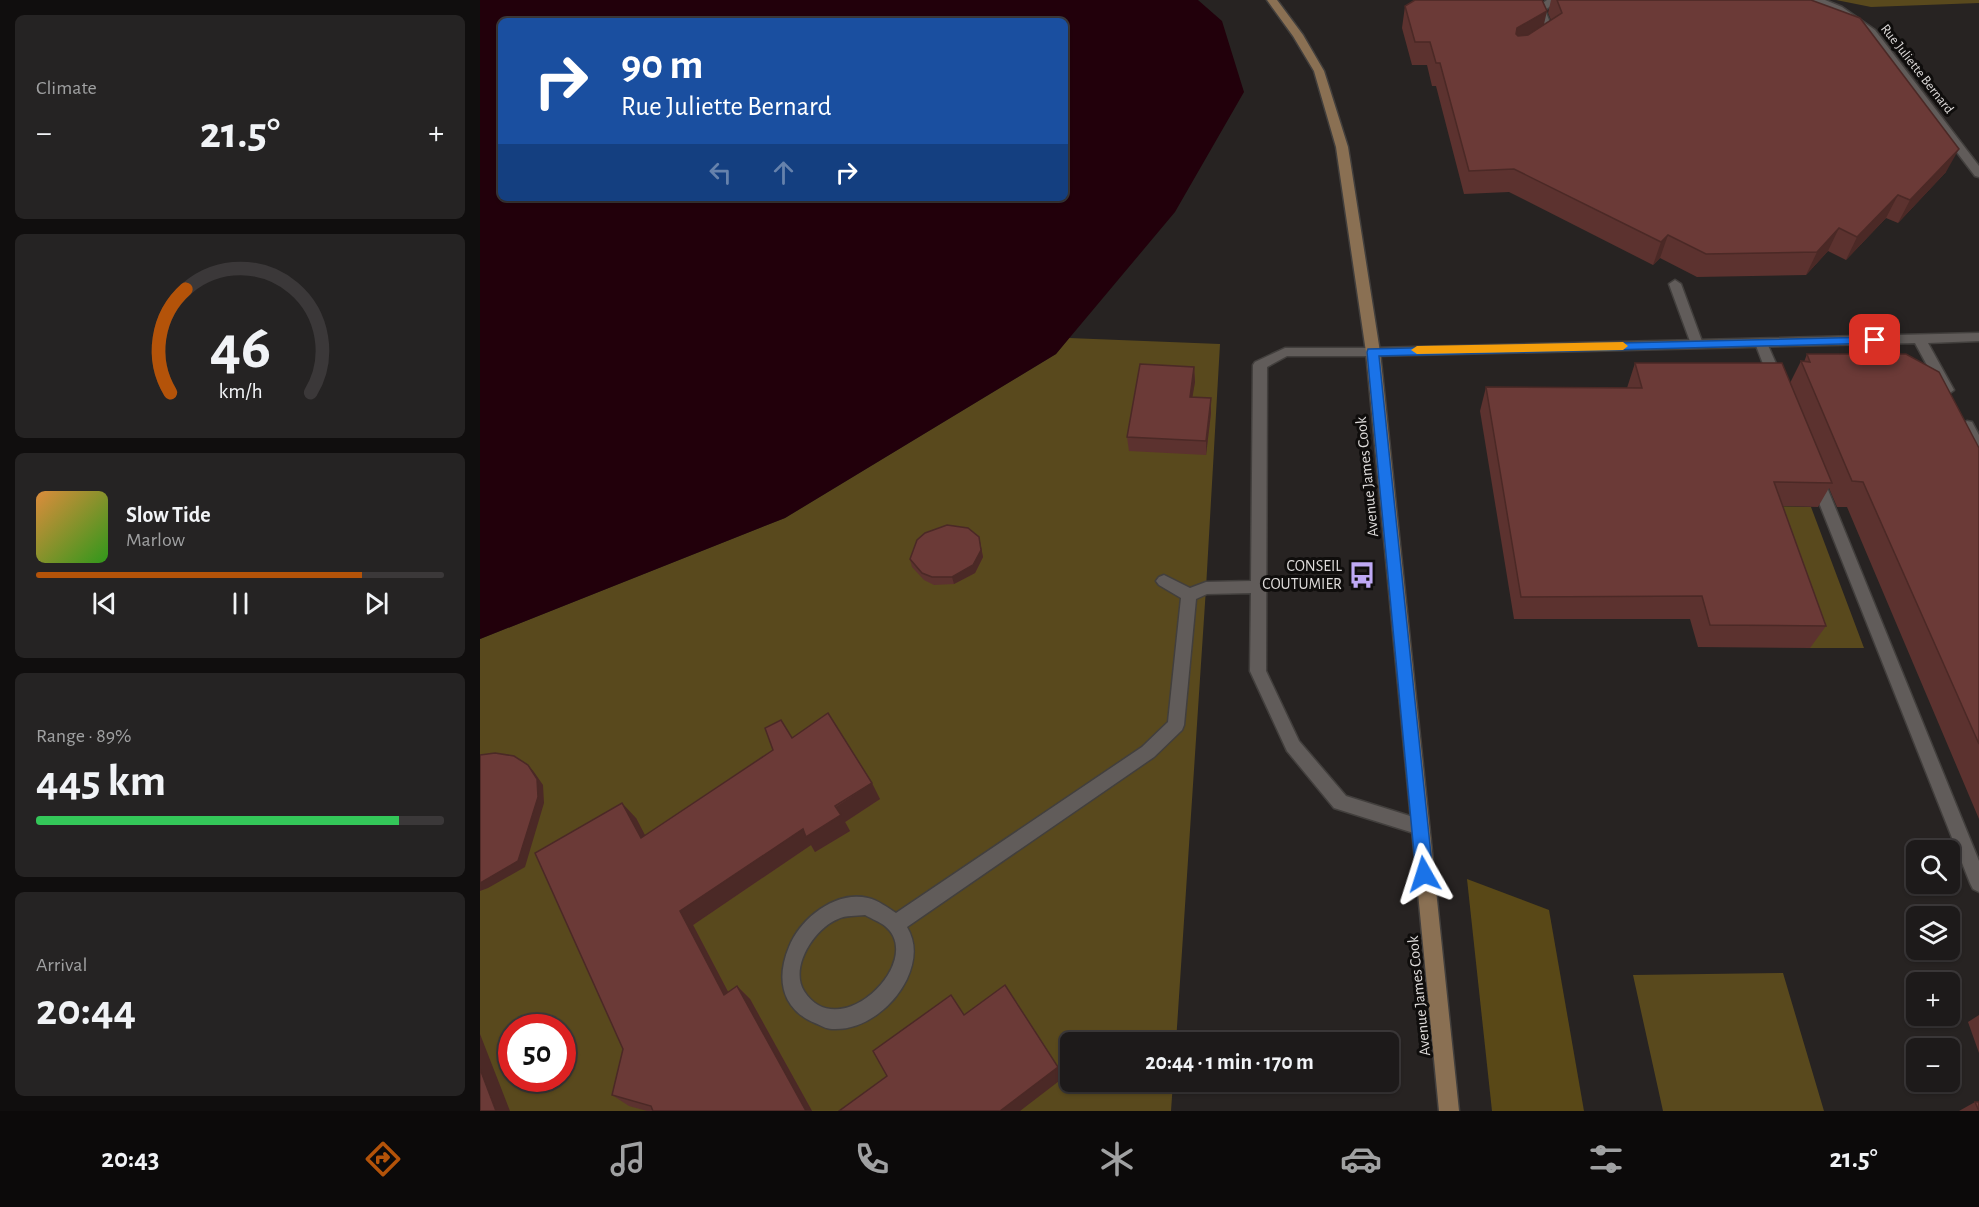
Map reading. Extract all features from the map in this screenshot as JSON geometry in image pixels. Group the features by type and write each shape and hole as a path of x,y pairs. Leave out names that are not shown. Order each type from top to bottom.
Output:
{"main road":[{"name":"Avenue James Cook","path":"1272,0 1298,35 1319,71 1342,147 1372,352 1449,1111"}],"street":[{"path":"1534,45 1550,35 1540,9 1554,0"},
{"name":"Rue Juliette Bernard","path":"1816,0 1838,8 1857,19 1871,32 1979,174"},
{"path":"1675,285 1697,344"},
{"path":"1420,827 1340,802 1293,746 1258,671 1260,365 1285,352 1372,352 1979,337"},
{"path":"1920,339 1952,399"},
{"path":"1761,343 1783,397"},
{"path":"1963,418 1979,448"},
{"path":"1810,462 1979,883"},
{"path":"1164,581 1189,595"},
{"path":"1189,595 1206,588 1257,587"},
{"path":"897,923 1148,752 1176,725 1189,595"},
{"path":"867,906 884,912 897,923 904,938 901,972 893,988 878,1004 861,1014 843,1019 825,1018 809,1011 798,999 791,981 791,962 799,943 819,920 847,907 867,906"}],"shaded area":[{"path":"480,0 1198,0 1222,21 1244,92 1175,212 1056,354 785,518 480,639"},
{"path":"1836,0 1979,0 1979,3 1871,7"},
{"path":"1069,338 1220,344 1177,1032 1060,1032 1060,1092 1172,1092 1171,1111 480,1111 480,639 785,518 1056,354"},
{"path":"1762,506 1811,507 1864,648 1810,648"},
{"path":"1467,879 1549,910 1584,1111 1492,1111"},
{"path":"1783,973 1824,1111 1663,1111 1633,975"}],"building":[{"path":"1415,0 1542,0 1547,11 1517,28 1518,36 1528,35 1562,13 1557,0 1811,0 1860,18 1959,149 1910,200 1898,195 1857,237 1839,228 1817,252 1706,254 1668,235 1661,242 1514,169 1469,171 1440,63 1436,63 1430,42 1415,42 1405,6"},
{"path":"1807,354 1906,354 1939,372 1979,448 1979,744 1863,482 1852,481 1801,361 1810,362"},
{"path":"1635,363 1782,363 1832,483 1774,482 1826,626 1710,625 1702,596 1521,597 1486,387 1642,388"},
{"path":"1140,364 1194,367 1190,397 1211,398 1206,441 1127,437"},
{"path":"947,525 968,528 979,537 981,550 973,565 952,577 932,577 922,573 910,559 917,540 925,533"},
{"path":"828,713 872,783 835,806 841,815 806,837 803,829 680,911 724,995 737,986 806,1111 653,1111 651,1106 612,1095 623,1049 535,853 622,803 641,838 773,750 765,728 781,720 792,738"},
{"path":"495,753 514,756 528,765 537,779 538,797 518,861 480,883 480,755"},
{"path":"1005,985 1058,1067 1000,1111 839,1111 887,1076 873,1051 951,995 964,1015"},
{"path":"480,1069 496,1111 480,1111"}],"slow traffic":[{"path":"1417,350 1623,346"}],"place":[{"name":"CONSEIL COUTUMIER","path":"1362,575"}],"route":[{"path":"1424,874 1372,352 1875,340"}]}
